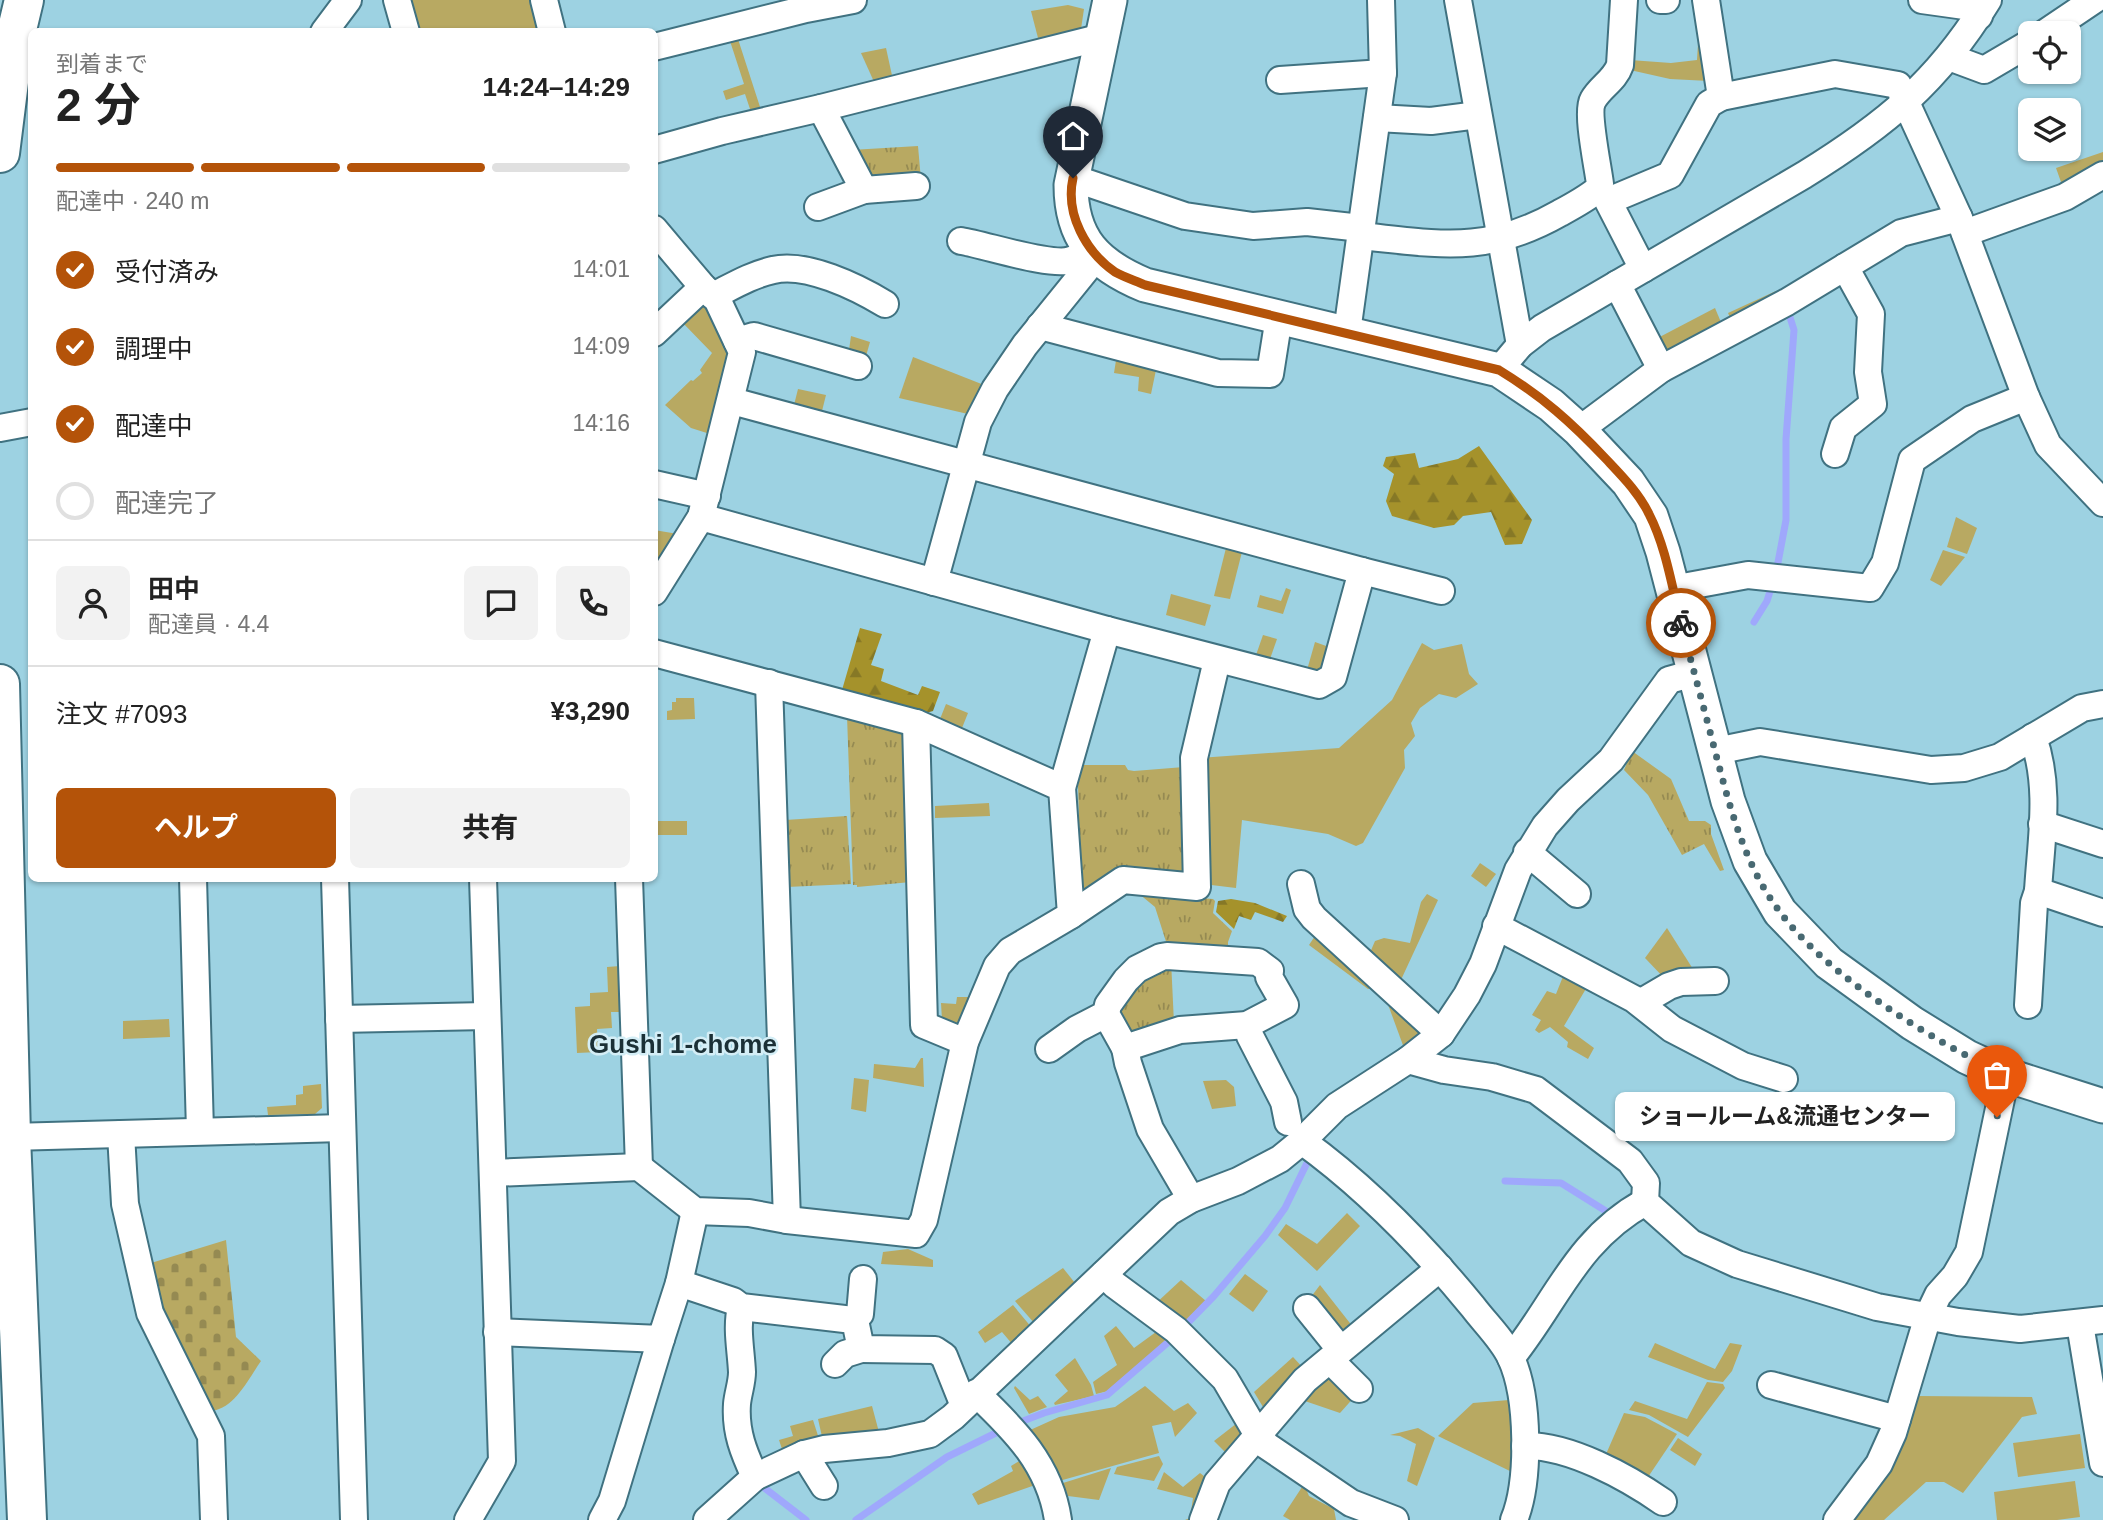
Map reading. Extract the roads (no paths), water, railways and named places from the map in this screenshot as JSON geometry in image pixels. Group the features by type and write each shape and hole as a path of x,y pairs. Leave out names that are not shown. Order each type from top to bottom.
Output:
{"highway":[{"path":"0,153 14,42 24,0"},
{"path":"0,684 12,1138 27,1520"}],"main road":[{"path":"1110,0 1073,178 1071,203 1076,222 1094,252 1117,273 1145,285 1346,332 1509,358 1536,393 1579,430 1644,503 1657,532 1728,802 1750,861 1780,912 1801,937 1829,963 1912,1023 1967,1057 2006,1075 2103,1106"}],"street":[{"path":"327,28 348,0"},
{"path":"397,0 406,28"},
{"path":"544,0 551,28"},
{"path":"658,46 853,0"},
{"path":"1346,332 1384,73 1381,0"},
{"path":"1458,0 1500,240 1509,358"},
{"path":"1624,0 1620,65 1617,73 1592,101 1591,116 1602,195 1643,269"},
{"path":"1660,0 1666,0"},
{"path":"1706,0 1721,97"},
{"path":"1509,358 1542,328 1842,151 1907,101 1950,57 1984,8 1922,0"},
{"path":"2063,21 2094,0"},
{"path":"658,149 1102,37"},
{"path":"1950,57 1984,70 2018,50"},
{"path":"1280,80 1384,73"},
{"path":"1073,178 1185,216 1253,226 1307,222 1441,244 1466,244 1500,240 1535,227 1602,195 1670,175 1709,103 1721,97 1835,74 1895,83 1907,101 1962,226 2026,397 2048,445 2103,503"},
{"path":"821,108 864,191"},
{"path":"1377,118 1431,121 1478,115"},
{"path":"1579,430 1661,369 1787,302 1901,233 1962,226 2065,197 2103,175"},
{"path":"818,207 864,191 916,186"},
{"path":"658,234 708,291 742,352 704,507 658,585"},
{"path":"961,242 1060,261 1071,261 1094,252"},
{"path":"934,582 978,422 995,389 1094,252"},
{"path":"1835,454 1843,428 1873,404 1867,372 1871,314 1845,267"},
{"path":"658,330 708,291 775,269 792,268 835,280 861,290 885,304"},
{"path":"1617,284 1661,369"},
{"path":"1040,326 1218,373 1269,374 1279,317"},
{"path":"737,341 754,336 858,366"},
{"path":"1672,589 1748,575 1870,588 1885,563 1912,460 1972,419 2026,397"},
{"path":"732,401 1441,591"},
{"path":"0,428 28,423"},
{"path":"658,486 704,507 934,582 1217,660 1319,685 1332,677 1362,571"},
{"path":"1070,915 1062,788 1107,630"},
{"path":"658,654 916,723 1062,788"},
{"path":"494,1173 639,1167 695,1211 749,1213 787,1220 916,1234 924,1220 965,1042 998,966 1010,951 1123,880 1197,887 1195,758 1217,660"},
{"path":"707,1520 755,1477 804,1454 824,1448 888,1443 930,1434 970,1400 1169,1212 1191,1199 1238,1181 1280,1159 1295,1131 1408,1060 1441,1034 1467,995 1483,964 1506,898 1527,852 1545,826 1568,800 1611,760 1669,680 1694,673"},
{"path":"769,683 787,1220"},
{"path":"1716,751 1760,742 1931,770 1965,768 2000,757 2082,708 2103,704"},
{"path":"916,723 924,1025 965,1042"},
{"path":"2028,1005 2034,903 2038,891 2045,811 2041,760 2033,737"},
{"path":"2042,824 2103,844"},
{"path":"1527,852 1577,894"},
{"path":"193,882 200,1131"},
{"path":"335,882 354,1520"},
{"path":"468,1520 502,1461 483,882"},
{"path":"629,882 639,1167"},
{"path":"1301,884 1307,909 1314,918 1441,1034"},
{"path":"2038,891 2103,913"},
{"path":"1496,926 1640,1003 1672,1029 1744,1066 1784,1079"},
{"path":"1125,1048 1180,1030 1247,1025 1285,1005 1269,977 1270,971 1258,962 1161,957 1137,969 1108,1004 1106,1014 1125,1048 1150,1129 1191,1199"},
{"path":"1640,1003 1681,982 1715,981"},
{"path":"1049,1049 1106,1014"},
{"path":"339,1019 487,1016"},
{"path":"1247,1025 1295,1131 1409,1233 1511,1358 1523,1408 1525,1446 1522,1500 1514,1520"},
{"path":"1408,1060 1444,1070 1492,1077 1536,1090 1630,1161 1646,1183 1645,1202"},
{"path":"1837,1520 1880,1464 1897,1419 1928,1316 1938,1295 1955,1276 1969,1252 2006,1075"},
{"path":"12,1138 342,1128"},
{"path":"121,1134 125,1204 150,1313 211,1436 214,1520"},
{"path":"1645,1202 1691,1243 1737,1264 1877,1307 2020,1329 2091,1322 2103,1463"},
{"path":"1511,1358 1531,1333 1548,1302 1585,1250 1629,1211 1645,1202"},
{"path":"602,1520 612,1502 679,1283 695,1211"},
{"path":"1203,1520 1217,1483 1305,1380 1440,1268"},
{"path":"1104,1274 1180,1334 1225,1379 1267,1446 1348,1511 1395,1520"},
{"path":"679,1283 733,1301 741,1307 853,1320 860,1314 863,1279"},
{"path":"741,1307 739,1316 742,1376 737,1402 737,1428 742,1448 755,1477"},
{"path":"1307,1308 1359,1389"},
{"path":"853,1320 860,1349"},
{"path":"497,1332 661,1339"},
{"path":"835,1364 845,1354 860,1349 936,1350 944,1356 970,1400 1013,1429 1041,1465 1058,1520"},
{"path":"1771,1385 1897,1419"},
{"path":"1525,1446 1544,1445 1598,1465 1641,1487 1663,1502"},
{"path":"804,1454 824,1486"}],"waterway":[{"path":"1776,573 1786,520 1786,439 1794,330 1788,311"},
{"path":"1754,622 1767,601 1772,585"},
{"path":"1015,1424 1107,1395 1173,1338 1214,1296 1265,1236 1285,1208 1307,1163"},
{"path":"1505,1181 1561,1183 1609,1213"},
{"path":"856,1520 947,1457 1004,1429"},
{"path":"762,1486 806,1520"}],"place":[{"name":"ショールーム&流通センター","path":"1997,1117"}],"district":[{"name":"Gushi 1-chome","path":"683,1044"}]}
